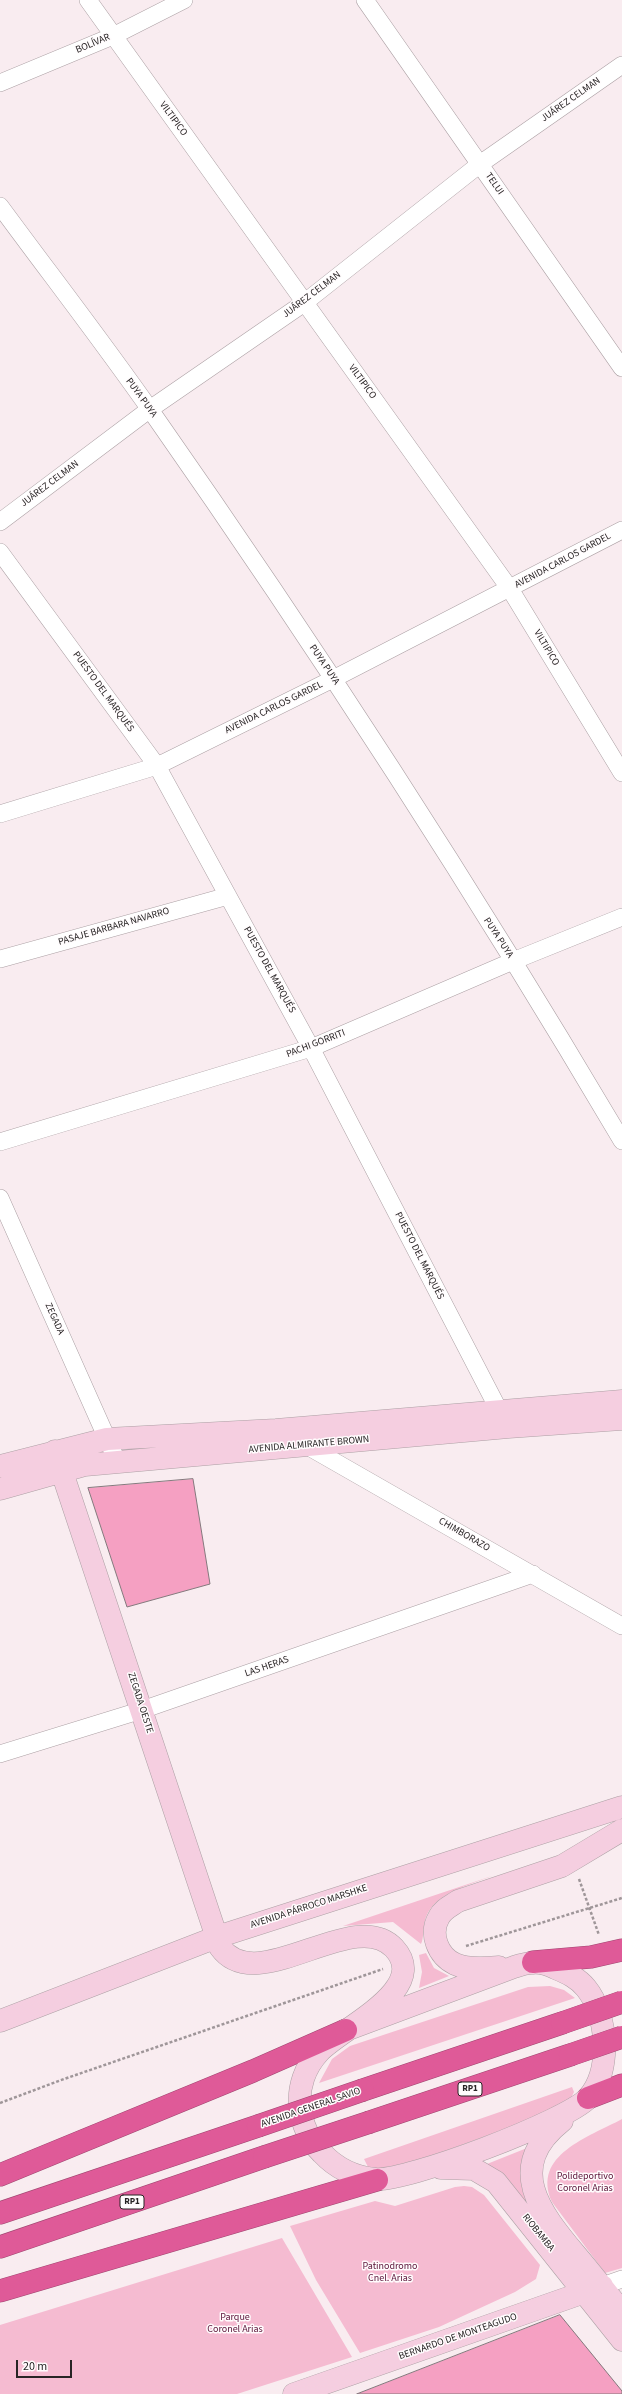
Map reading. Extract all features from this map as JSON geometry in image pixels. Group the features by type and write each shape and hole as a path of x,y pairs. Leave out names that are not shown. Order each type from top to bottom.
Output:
{"highway":[{"path":"524,1964 614,1952"},
{"name":"AVENIDA GENERAL SAVIO","path":"0,2213 622,2002"},
{"path":"0,2175 253,2071 346,2030"},
{"name":"RP1","path":"0,2247 622,2037"},
{"path":"584,2101 622,2085"},
{"path":"0,2291 377,2180"}],"main road":[{"name":"AVENIDA ALMIRANTE BROWN","path":"0,1466 59,1461 84,1465 307,1446 622,1401"},
{"name":"AVENIDA ALMIRANTE BROWN","path":"0,1489 107,1439 504,1419 622,1419"},
{"name":"ZEGADA OESTE","path":"59,1461 220,1947 226,1954 238,1962 247,1964 278,1959 364,1936 386,1942 397,1952 403,1963"},
{"name":"AVENIDA PÁRROCO MARSHKE","path":"0,2021 217,1937 622,1807"},
{"path":"403,1963 403,1978 393,1994 318,2052 309,2064 300,2092 301,2115 309,2137 327,2158 345,2170 377,2180 399,2177 430,2168 535,2128 584,2101 597,2084 604,2061 603,2029 594,2001 585,1987 575,1978 551,1966 524,1964 466,1967 450,1961 442,1953 437,1945 435,1932 439,1916 446,1908 458,1902 555,1868 575,1859 622,1830"},
{"path":"346,2030 524,1964"},
{"name":"RIOBAMBA","path":"584,2101 553,2128 541,2143 534,2161 532,2182 536,2199 541,2210 603,2286 622,2312"},
{"name":"RIOBAMBA","path":"430,2168 474,2169 490,2177 603,2286 622,2340"},
{"name":"BERNARDO DE MONTEAGUDO","path":"294,2394 603,2286"}],"street":[{"name":"VILTIPICO","path":"88,0 510,589 622,773"},
{"name":"BOLÍVAR","path":"0,84 113,36 184,0"},
{"name":"TELUI","path":"365,0 622,368"},
{"name":"JUÁREZ CELMAN","path":"0,522 150,409 304,303 480,164 622,65"},
{"name":"PUYA PUYA","path":"0,206 150,409 333,679 528,983 622,1141"},
{"name":"AVENIDA CARLOS GARDEL","path":"0,814 157,766 333,679 622,530"},
{"name":"PUESTO DEL MARQUÉS","path":"0,552 157,766 312,1048 504,1419"},
{"name":"PASAJE BARBARA NAVARRO","path":"0,959 228,896"},
{"name":"PACHI GORRITI","path":"0,1142 312,1048 513,961 622,917"},
{"name":"ZEGADA","path":"0,1198 117,1461"},
{"name":"CHIMBORAZO","path":"276,1430 533,1574 622,1626"},
{"name":"LAS HERAS","path":"0,1754 142,1710 533,1574"}],"path":[{"path":"575,1859 589,1909 614,1952"},
{"path":"442,1953 622,1898"},
{"path":"0,2103 338,1983 403,1963"}],"green space":[{"path":"492,1876 454,1891 437,1902 426,1917 421,1944 393,1922 343,1926"},
{"path":"426,1953 434,1968 449,1976 419,1988 422,1972 419,1955"},
{"path":"550,1986 564,1990 575,1998 319,2083 332,2059 350,2046 528,1987"},
{"path":"572,2087 574,2092 571,2098 543,2115 440,2153 386,2171 368,2167 364,2159"},
{"name":"Polideportivo Coronel Arias","path":"622,2119 622,2268 605,2273 552,2202 548,2186 549,2172 556,2160 567,2150 594,2133"},
{"path":"527,2148 525,2195 529,2208 487,2164"},
{"name":"Patinodromo Cnel. Arias","path":"455,2187 472,2187 484,2195 540,2265 536,2279 515,2292 439,2327 360,2353 316,2280 290,2226 375,2201 395,2206"},
{"name":"Parque Coronel Arias","path":"282,2238 352,2357 237,2394 0,2394 0,2325"}],"building":[{"path":"193,1479 210,1584 127,1607 88,1488"},
{"path":"560,2315 622,2391 622,2394 357,2394"}]}
